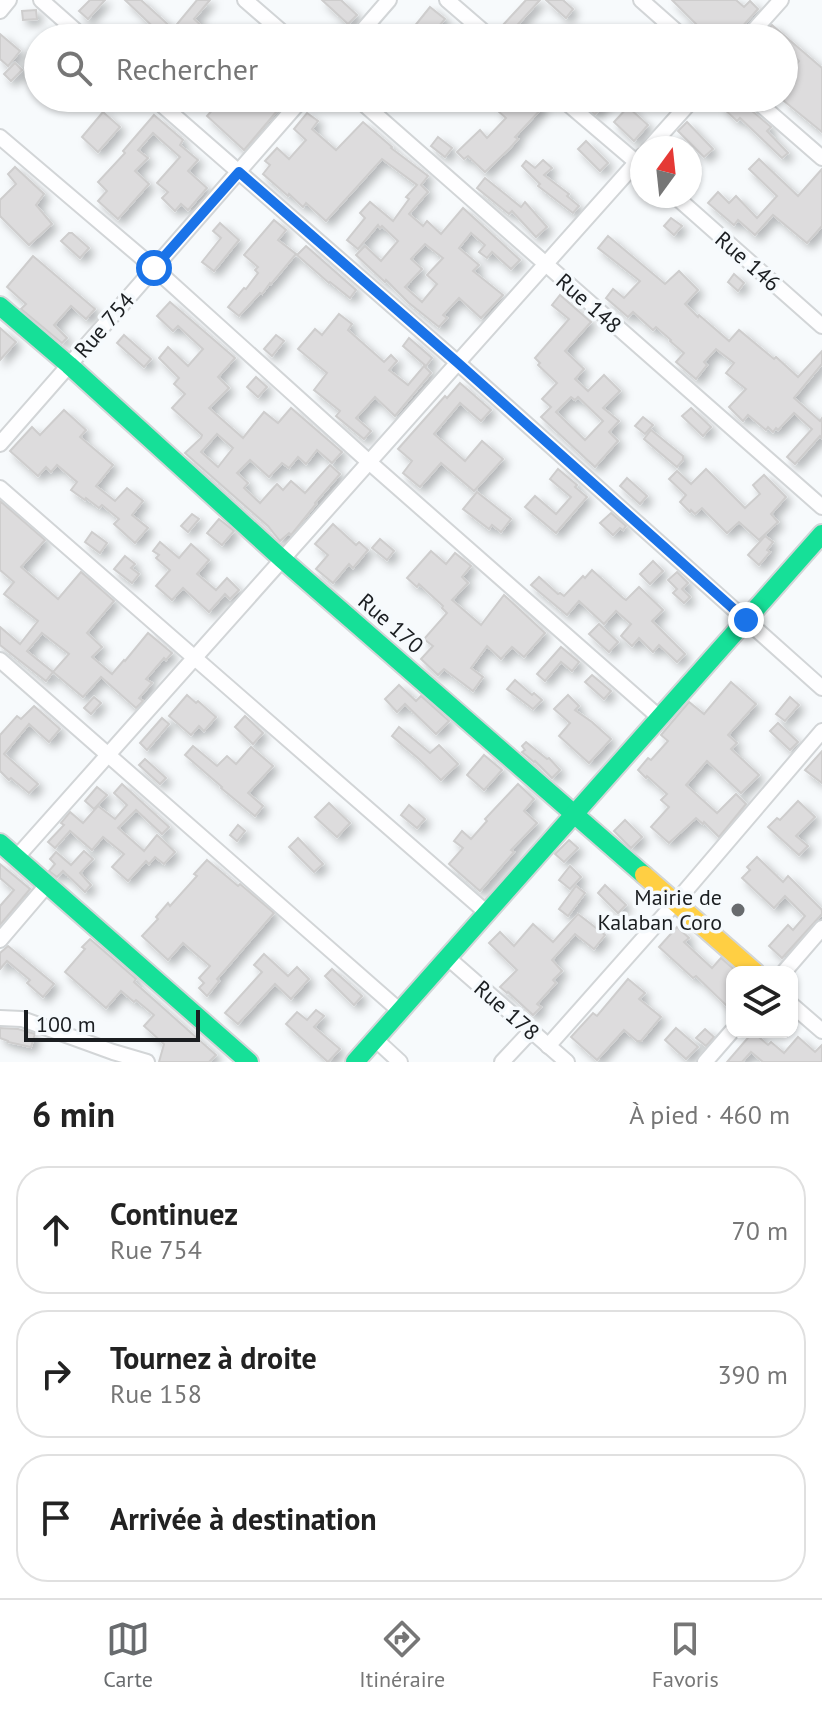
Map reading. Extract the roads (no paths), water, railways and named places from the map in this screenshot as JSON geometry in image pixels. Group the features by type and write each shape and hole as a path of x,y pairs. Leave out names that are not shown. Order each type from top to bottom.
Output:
{"street":[{"path":"0,11 9,0"},
{"path":"41,0 68,24"},
{"path":"245,0 273,24"},
{"path":"368,24 389,0"},
{"path":"447,0 475,24"},
{"path":"641,0 668,24"},
{"path":"760,24 781,0"},
{"path":"170,112 458,363 822,688"},
{"name":"Rue 754","path":"0,444 291,112"},
{"name":"Rue 148","path":"373,112 822,507"},
{"path":"578,112 630,154"},
{"path":"660,136 681,112"},
{"path":"769,112 822,158"},
{"path":"0,137 154,268 660,718"},
{"path":"16,858 545,264 630,173"},
{"name":"Rue 146","path":"689,208 822,326"},
{"name":"Rue 170","path":"0,306 282,559 748,966"},
{"path":"0,488 487,913"},
{"path":"355,1062 822,534"},
{"path":"0,660 400,1011"},
{"path":"548,1046 822,731"},
{"path":"0,843 249,1062"},
{"path":"0,940 47,885"},
{"path":"789,966 822,928"},
{"name":"Rue 178","path":"448,958 567,1062"},
{"path":"798,1010 822,1031"},
{"path":"0,1018 22,1019 114,1057 147,1062"},
{"path":"502,1062 531,1031"},
{"path":"705,1062 726,1038"},
{"path":"375,1039 400,1062"}],"place":[{"name":"Mairie de Kalaban Coro","path":"738,910"}]}
